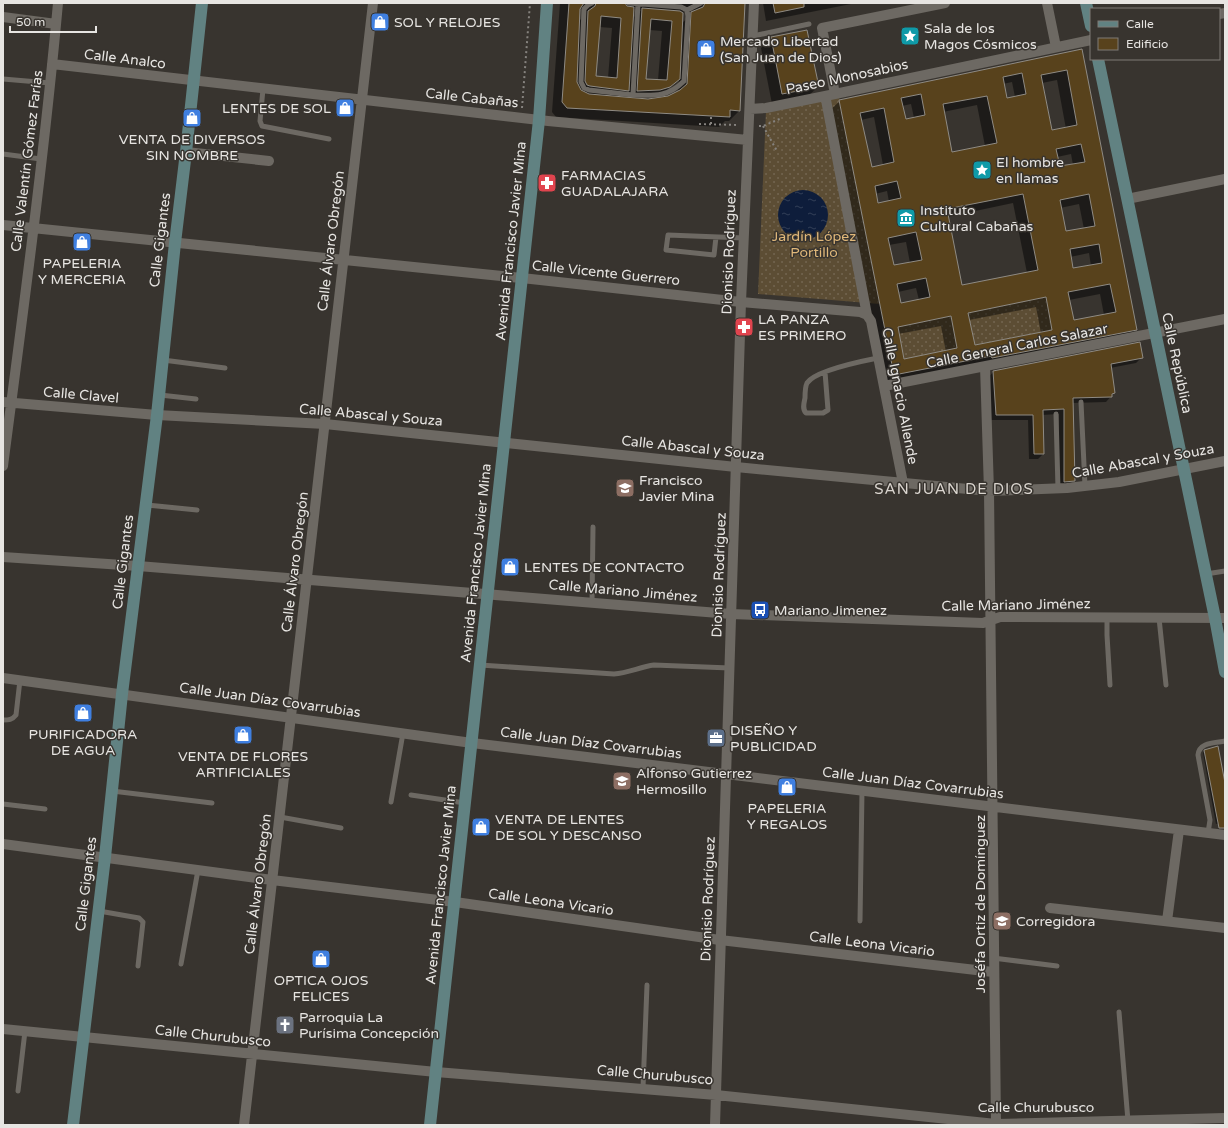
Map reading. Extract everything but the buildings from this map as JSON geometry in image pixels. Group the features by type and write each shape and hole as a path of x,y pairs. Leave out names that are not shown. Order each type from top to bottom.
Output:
{"main road":[{"name":"Calle Gigantes","path":"73,1125 105,857 122,694 157,415 202,3"},
{"name":"Avenida Francisco Javier Mina","path":"430,1125 523,278 539,120 547,3"},
{"path":"1086,3 1090,21"},
{"name":"Calle República","path":"1098,60 1205,574 1220,618 1225,672"}],"street":[{"name":"Calle Valentín Gómez Farías","path":"3,466 7,403 33,228 58,3"},
{"name":"Calle Álvaro Obregón","path":"244,1125 373,3"},
{"name":"Dionisio Rodríguez","path":"715,1125 741,302 754,3"},
{"path":"836,94 822,28 945,3"},
{"path":"1047,3 1056,47"},
{"path":"3,17 56,24"},
{"name":"Paseo Monosabios","path":"750,109 766,108 823,98 1090,40"},
{"name":"Calle Analco","path":"52,64 194,81"},
{"name":"Calle Cabañas","path":"194,81 539,120 748,140"},
{"name":"Calle Ignacio Allende","path":"823,98 867,315 871,321 903,483"},
{"path":"186,152 269,161"},
{"path":"1127,199 1225,178"},
{"name":"Calle Vicente Guerrero","path":"3,225 343,261 523,278 741,302 860,312 867,315"},
{"name":"Calle General Carlos Salazar","path":"884,386 1225,320"},
{"name":"Joséfa Ortiz de Domínguez","path":"985,366 991,620 993,958 996,1124"},
{"name":"Calle Clavel","path":"7,403 157,415"},
{"name":"Calle Abascal y Souza","path":"157,415 324,424 736,467 989,491 1058,489 1120,482 1225,461"},
{"name":"Calle Mariano Jiménez","path":"3,557 138,566 731,614 983,623 1000,617 1220,618"},
{"name":"Calle Juan Díaz Covarrubias","path":"3,678 472,743 1225,835"},
{"path":"1167,922 1179,830"},
{"name":"Calle Leona Vicario","path":"3,844 272,880 455,902 720,940 994,972"},
{"path":"1050,908 1225,928"},
{"name":"Calle Churubusco","path":"3,1029 436,1072 716,1094 996,1124 1225,1118"}],"lane":[{"path":"592,3 584,10 581,82 584,88 589,90 633,95 658,96 670,92 684,81 688,16 687,10"},
{"path":"629,3 682,7 687,10"},
{"path":"633,95 638,3"},
{"path":"687,10 701,3"},
{"path":"748,3 750,7 747,45 752,55"},
{"path":"753,36 809,24"},
{"path":"3,79 50,83"},
{"path":"263,89 260,121 262,126 329,139"},
{"path":"3,154 41,159"},
{"path":"716,237 714,255 666,250 668,235 744,238"},
{"path":"825,372 828,410 823,413 806,413 803,408 807,384 810,380 825,372 850,364 878,358"},
{"path":"162,360 224,368"},
{"path":"159,395 196,399"},
{"path":"1081,402 1085,486"},
{"path":"1056,414 1058,489"},
{"path":"146,505 197,510"},
{"path":"592,603 593,526"},
{"path":"1205,574 1225,571"},
{"path":"1107,618 1110,685"},
{"path":"1159,618 1166,685"},
{"path":"480,665 614,674 626,673 642,667 654,666 730,668"},
{"path":"3,720 14,719 16,715 20,680"},
{"path":"391,802 403,733"},
{"path":"1208,833 1210,820 1198,755 1201,747 1225,742"},
{"path":"112,791 212,802"},
{"path":"860,921 862,791"},
{"path":"411,795 465,803"},
{"path":"3,804 45,808"},
{"path":"280,817 341,828"},
{"path":"181,964 198,870"},
{"path":"98,910 139,918 143,922 138,966"},
{"path":"993,958 1057,966"},
{"path":"643,1088 647,985"},
{"path":"1119,1012 1128,1121"},
{"path":"18,1091 25,1031"}],"path":[{"path":"521,118 530,3"},
{"path":"711,116 711,124"},
{"path":"777,151 763,126 782,118"}],"green space":[{"name":"Jardín López Portillo","path":"839,97 880,304 758,294 766,111"},
{"path":"1046,297 1052,330 975,345 968,313"},
{"path":"951,316 957,348 904,359 898,327"}],"water":[{"path":"808,190 813,191 821,197 827,205 827,225 821,233 813,239 798,240 793,239 785,233 779,225 778,210 779,205 785,197 793,191"}],"place":[{"name":"SOL Y RELOJES","path":"380,22"},
{"name":"Sala de los Magos Cósmicos","path":"910,36"},
{"name":"Mercado Libertad (San Juan de Dios)","path":"706,49"},
{"name":"LENTES DE SOL","path":"345,108"},
{"name":"VENTA DE DIVERSOS SIN NOMBRE","path":"192,118"},
{"name":"El hombre en llamas","path":"982,170"},
{"name":"FARMACIAS GUADALAJARA","path":"547,183"},
{"name":"Instituto Cultural Cabañas","path":"906,218"},
{"name":"PAPELERIA Y MERCERIA","path":"82,242"},
{"name":"LA PANZA ES PRIMERO","path":"744,327"},
{"name":"Francisco Javier Mina","path":"625,488"},
{"name":"LENTES DE CONTACTO","path":"510,567"},
{"name":"Mariano Jimenez","path":"760,610"},
{"name":"PURIFICADORA DE AGUA","path":"83,713"},
{"name":"VENTA DE FLORES ARTIFICIALES","path":"243,735"},
{"name":"DISEÑO Y PUBLICIDAD","path":"716,738"},
{"name":"Alfonso Gutierrez Hermosillo","path":"622,781"},
{"name":"PAPELERIA Y REGALOS","path":"787,787"},
{"name":"VENTA DE LENTES DE SOL Y DESCANSO","path":"481,827"},
{"name":"Corregidora","path":"1002,921"},
{"name":"OPTICA OJOS FELICES","path":"321,959"},
{"name":"Parroquia La Purísima Concepción","path":"285,1025"}],"district":[{"name":"SAN JUAN DE DIOS","path":"954,489"}]}
